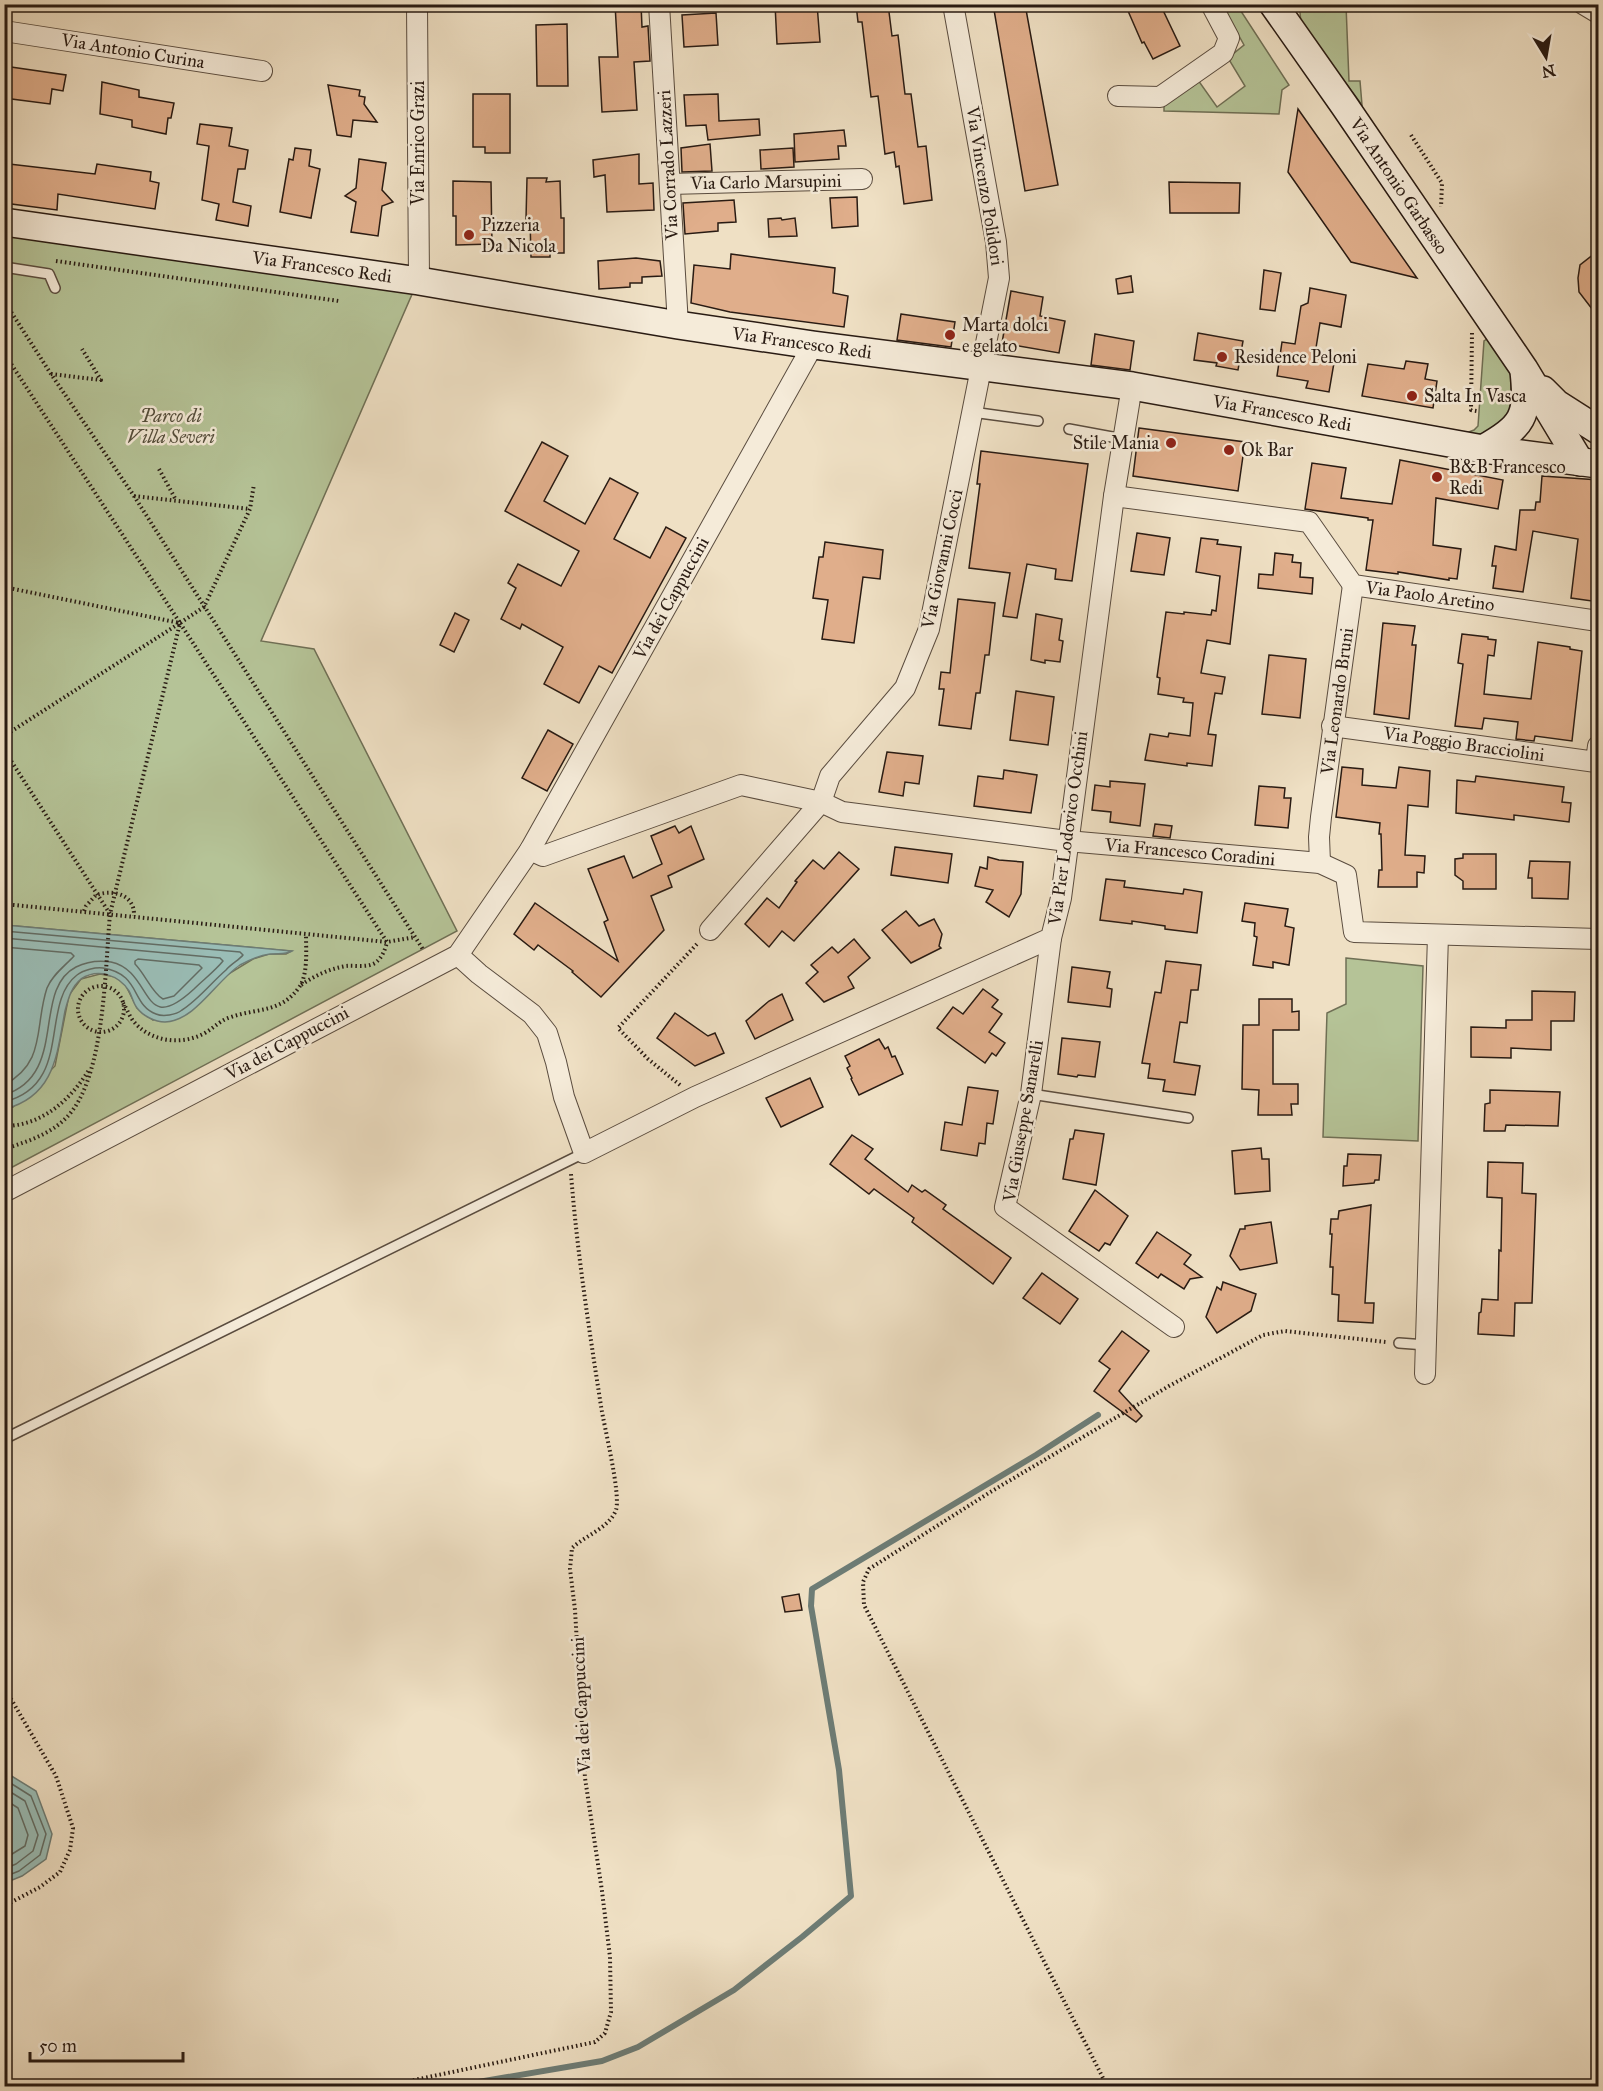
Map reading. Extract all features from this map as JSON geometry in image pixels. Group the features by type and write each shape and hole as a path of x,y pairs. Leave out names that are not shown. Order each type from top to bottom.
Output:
{"street":[{"name":"Via Enrico Grazi","path":"417,4 419,281"},
{"name":"Via Corrado Lazzeri","path":"659,4 678,325"},
{"name":"Via Vincenzo Polidori","path":"953,4 996,242 999,278 981,368"},
{"path":"1118,96 1160,96 1223,53 1229,38 1211,4"},
{"path":"1583,4 1599,13"},
{"name":"Via Antonio Garbasso","path":"1284,10 1344,105 1589,463"},
{"name":"Via Antonio Curina","path":"4,31 262,71"},
{"name":"Via Carlo Marsupini","path":"670,184 862,179"},
{"name":"Via Francesco Redi","path":"4,222 419,281 678,325 813,345 1132,386 1483,449 1589,463"},
{"name":"Via dei Cappuccini","path":"4,1192 433,966 458,955 530,850 813,345"},
{"name":"Via Giovanni Cocci","path":"710,930 821,802 830,776 905,688 929,629 981,368"},
{"path":"1483,449 1514,429 1524,414 1526,393 1524,369"},
{"name":"Via Antonio Garbasso","path":"1524,369 1557,404 1599,430"},
{"name":"Via Pier Lodovico Occhini","path":"577,1157 695,1097 1051,938 1061,898 1114,496 1132,386"},
{"name":"Via Paolo Aretino","path":"1114,496 1309,522 1353,585 1599,621"},
{"name":"Via Leonardo Bruni","path":"1320,863 1321,817 1353,585"},
{"name":"Via Poggio Bracciolini","path":"1332,726 1597,754"},
{"path":"530,850 543,856 741,785 821,802"},
{"name":"Via Francesco Coradini","path":"821,802 843,812 1067,841 1320,863 1346,875 1354,932 1599,939"},
{"path":"1425,1374 1438,935"},
{"name":"Via Giuseppe Sanarelli","path":"1051,938 1031,1094 1005,1208 1174,1327"},
{"path":"458,955 532,1014 547,1033 556,1062 577,1157"}],"lane":[{"path":"4,267 49,274 55,288"},
{"path":"972,412 1038,421"},
{"path":"1069,429 1124,439"},
{"path":"1031,1094 1188,1119"},
{"path":"4,1439 577,1157"},
{"path":"1399,1343 1426,1345"}],"path":[{"path":"1411,135 1442,183 1440,247"},
{"path":"50,261 339,301"},
{"path":"4,302 134,496 433,966"},
{"path":"1471,328 1471,410 1477,411"},
{"path":"51,374 101,380 82,350"},
{"path":"4,353 387,942"},
{"path":"159,469 177,500"},
{"path":"4,736 204,607 250,509 254,484"},
{"path":"134,496 250,509"},
{"path":"4,587 180,623"},
{"path":"4,1149 32,1141 66,1118 79,1101 88,1083 99,1033 110,914 180,623"},
{"path":"4,750 110,914"},
{"path":"84,912 86,906 96,895 103,892 115,893 127,898 134,908 134,916"},
{"path":"4,904 387,942 415,938"},
{"path":"695,1097 648,1059 618,1028 710,930"},
{"path":"301,985 306,935"},
{"path":"123,1003 124,1014 118,1025 110,1031 99,1033 89,1030 81,1022 77,1012 78,1002 84,993 94,987 104,986 119,994 135,1023 152,1036 174,1041 191,1039 205,1033 226,1018 269,1010 283,1003 301,985 319,973 374,963 381,957 387,942"},
{"path":"4,1126 30,1122 47,1115 67,1100 80,1086 93,1065"},
{"name":"Via dei Cappuccini","path":"373,2086 400,2083 595,2042 605,2033 611,2012 608,1946 585,1778 575,1610 570,1569 572,1548 581,1539 606,1524 616,1509 615,1479 602,1408 575,1223 577,1157"},
{"path":"1107,2086 864,1605 863,1582 869,1569 992,1491 1168,1386 1263,1335 1286,1331 1399,1343"},
{"path":"4,1687 57,1776 73,1828 70,1850 60,1872 40,1887 4,1905"}],"green space":[{"path":"1222,5 1237,5 1289,85 1282,90 1279,114 1164,111 1164,103 1198,80 1217,107 1245,86 1228,58 1244,45"},
{"path":"1304,5 1346,5 1349,81 1360,81 1362,105 1301,24 1300,12"},
{"name":"Parco di Villa Severi","path":"5,233 413,292 261,641 314,649 457,931 5,1171 4,1109 13,1107 55,1066 69,995 81,979 100,974 116,977 126,986 137,1008 153,1020 253,959 269,954 286,954 291,951 5,925"},
{"path":"1490,337 1516,380 1519,405 1506,420 1494,429 1481,434 1461,435 1478,426 1484,341"},
{"path":"1346,958 1423,966 1418,1141 1323,1137 1327,1013 1346,1004"}],"water":[{"path":"4,925 292,951 262,955 240,965 196,1008 176,1020 165,1022 153,1020 142,1014 125,985 114,977 94,974 81,979 69,998 56,1057 44,1084 22,1103 5,1109 4,1085 7,1066 4,1057"},
{"path":"5,1772 36,1791 52,1834 46,1859 22,1876 5,1883"}],"building":[{"path":"615,4 641,4 642,27 648,26 650,61 634,62 637,110 602,112 599,57 618,57"},
{"path":"775,4 817,4 820,42 777,44"},
{"path":"856,4 888,4 892,36 898,35 905,94 911,94 918,147 926,146 932,200 904,204 899,166 896,167 894,152 885,154 878,96 871,97 862,22 858,22"},
{"path":"993,4 1025,4 1058,185 1025,191"},
{"path":"1125,4 1160,4 1180,46 1153,59 1144,42 1142,43"},
{"path":"716,13 718,45 684,47 682,15"},
{"path":"567,24 568,86 537,86 536,25"},
{"path":"4,66 66,75 63,91 52,89 50,104 4,98"},
{"path":"102,82 139,90 139,97 174,103 171,118 168,118 166,134 132,127 132,120 100,114"},
{"path":"328,85 360,90 359,96 365,97 364,104 377,122 353,120 351,137 337,135"},
{"path":"473,94 510,94 510,153 485,153 485,147 473,147"},
{"path":"718,94 719,121 759,119 760,135 708,140 706,125 686,126 684,95"},
{"path":"1298,109 1417,278 1351,262 1288,172"},
{"path":"200,124 232,128 229,146 248,150 245,169 238,169 233,202 251,206 248,226 216,220 219,204 202,200 209,146 197,144"},
{"path":"844,130 846,146 838,146 839,159 795,162 794,134"},
{"path":"710,144 712,171 682,172 681,148"},
{"path":"295,148 311,150 309,166 320,169 311,218 280,212 289,159 293,160"},
{"path":"793,148 794,167 761,169 760,150"},
{"path":"639,154 639,184 653,183 654,210 607,212 605,175 594,177 593,160"},
{"path":"359,159 386,163 382,190 393,202 382,206 378,236 351,232 356,202 345,196 356,188"},
{"path":"9,164 95,174 97,164 151,172 150,181 159,183 155,209 58,194 57,210 4,203 4,187 9,187"},
{"path":"527,178 547,178 546,182 560,181 561,218 564,218 564,253 550,253 550,257 531,257 530,219 526,219"},
{"path":"453,181 491,182 492,244 456,245"},
{"path":"1169,182 1240,183 1239,213 1170,213"},
{"path":"857,197 858,226 832,228 830,198"},
{"path":"734,200 736,222 718,223 718,231 685,234 683,203"},
{"path":"781,218 782,220 795,218 797,236 769,237 768,219"},
{"path":"1599,250 1599,318 1579,292 1578,278 1580,265"},
{"path":"731,254 835,268 833,293 848,296 844,327 730,312 691,303 694,265 730,269"},
{"path":"636,258 660,261 662,276 642,277 642,283 630,283 630,287 599,289 598,261"},
{"path":"1264,270 1281,273 1275,311 1260,309"},
{"path":"1131,276 1133,292 1118,294 1116,279"},
{"path":"1310,288 1346,295 1341,327 1320,323 1315,354 1335,357 1329,392 1306,388 1308,381 1277,376 1282,342 1295,344 1301,306 1308,303"},
{"path":"1011,291 1043,297 1040,316 1065,321 1059,353 1002,343"},
{"path":"901,314 955,322 951,347 897,340"},
{"path":"1198,333 1243,341 1238,370 1216,366 1217,363 1194,360"},
{"path":"1095,334 1134,341 1130,370 1091,365"},
{"path":"1406,361 1428,364 1425,379 1437,381 1433,408 1362,396 1368,364 1404,369"},
{"path":"1139,428 1245,442 1238,491 1133,476"},
{"path":"542,442 568,456 544,501 585,524 610,478 638,493 614,539 650,558 666,527 686,538 612,673 599,666 579,703 544,684 563,647 522,624 520,629 501,619 516,588 508,583 518,564 561,586 579,551 505,511"},
{"path":"981,451 1088,464 1072,581 1055,579 1056,569 1027,564 1017,618 1003,616 1010,573 969,568 980,484 977,484"},
{"path":"1400,460 1503,480 1498,509 1436,498 1433,545 1461,549 1457,579 1366,570 1373,520 1305,509 1312,463 1346,468 1341,498 1392,504"},
{"path":"1542,476 1599,480 1599,602 1571,598 1578,539 1533,531 1523,592 1493,588 1496,566 1492,566 1495,546 1516,550 1520,510 1535,510 1536,502 1540,502"},
{"path":"1137,533 1170,538 1164,575 1131,571"},
{"path":"1201,538 1218,540 1217,544 1241,547 1230,644 1207,640 1201,673 1225,677 1222,694 1215,693 1208,734 1216,735 1212,766 1187,763 1187,766 1145,760 1150,734 1168,737 1169,733 1190,736 1193,703 1183,702 1184,698 1158,694 1160,678 1157,677 1166,612 1211,615 1212,610 1216,611 1220,576 1196,572"},
{"path":"825,542 883,550 880,579 863,577 854,643 822,639 828,600 813,598 819,557 823,557"},
{"path":"1275,553 1293,555 1292,562 1301,563 1300,577 1313,578 1312,594 1258,588 1259,574 1273,575"},
{"path":"958,599 995,603 989,655 985,655 980,693 976,693 971,729 939,725 944,689 939,689 941,672 950,673"},
{"path":"455,613 469,620 454,652 440,645"},
{"path":"1036,614 1062,619 1059,640 1063,641 1060,662 1045,660 1045,663 1031,660"},
{"path":"1383,623 1415,626 1412,645 1416,645 1409,719 1374,714"},
{"path":"1462,634 1496,640 1494,656 1488,655 1484,694 1531,699 1538,642 1582,651 1572,741 1535,736 1534,741 1516,739 1518,722 1484,718 1482,729 1455,726 1463,664 1458,663"},
{"path":"1269,655 1306,659 1300,718 1262,714"},
{"path":"1016,691 1054,697 1048,745 1010,740"},
{"path":"548,730 573,744 547,791 522,778"},
{"path":"887,752 923,756 919,784 905,782 903,796 879,792"},
{"path":"1342,767 1363,769 1362,785 1396,788 1399,767 1430,771 1428,807 1408,805 1405,855 1425,856 1424,873 1417,872 1417,887 1378,887 1379,870 1382,870 1380,823 1336,817"},
{"path":"1004,770 1037,775 1031,813 974,806 978,776 1003,779"},
{"path":"1476,776 1564,787 1562,802 1571,803 1569,822 1514,815 1514,820 1456,813 1457,780 1475,782"},
{"path":"1110,781 1145,784 1140,826 1110,822 1111,812 1092,810 1095,785 1110,787"},
{"path":"1259,786 1285,788 1284,798 1291,798 1288,828 1255,825"},
{"path":"1155,824 1172,826 1170,838 1153,836"},
{"path":"675,826 679,833 691,826 704,859 668,876 672,887 651,896 664,930 601,997 573,971 538,945 534,950 514,934 535,903 618,961 604,922 608,920 588,869 624,856 633,878 662,864 651,836"},
{"path":"895,847 952,854 948,883 891,875"},
{"path":"839,852 859,869 794,941 782,931 769,947 745,924 767,898 779,908 797,882 795,881 813,860 824,869"},
{"path":"1463,854 1496,854 1496,889 1463,889 1463,881 1455,875 1455,859 1463,858"},
{"path":"988,857 1023,862 1021,894 1009,917 986,902 993,890 975,886 980,867 987,869"},
{"path":"1530,861 1570,862 1568,899 1532,898 1532,878 1528,878"},
{"path":"1106,879 1125,881 1124,887 1183,894 1184,889 1202,892 1197,933 1165,929 1165,926 1132,921 1132,924 1100,920"},
{"path":"1245,903 1288,909 1285,926 1294,928 1289,965 1273,962 1273,968 1253,965 1257,937 1254,936 1255,923 1242,921"},
{"path":"906,911 919,926 934,919 942,934 939,946 941,948 911,963 882,930"},
{"path":"854,939 870,958 848,977 854,988 824,1002 806,983 818,972 811,965 832,947 838,953"},
{"path":"1166,961 1201,965 1198,990 1191,990 1187,1023 1180,1022 1174,1062 1200,1066 1195,1095 1163,1091 1165,1080 1148,1078 1150,1064 1142,1063 1155,992 1161,993"},
{"path":"1072,967 1110,972 1107,988 1112,989 1110,1007 1068,1002"},
{"path":"983,989 998,1000 992,1007 1002,1014 989,1032 1005,1043 996,1056 992,1053 985,1063 937,1028 953,1007 963,1014"},
{"path":"1532,991 1575,992 1574,1021 1551,1021 1551,1050 1511,1048 1511,1058 1471,1057 1471,1027 1506,1028 1506,1020 1532,1020"},
{"path":"782,994 793,1020 755,1039 746,1021 769,1001"},
{"path":"1259,999 1292,999 1292,1012 1299,1011 1299,1030 1273,1030 1273,1084 1298,1084 1298,1104 1291,1104 1292,1115 1258,1115 1259,1090 1242,1089 1243,1025 1259,1025"},
{"path":"675,1013 708,1036 715,1033 724,1053 695,1066 657,1038"},
{"path":"1062,1038 1100,1042 1095,1077 1058,1074"},
{"path":"879,1039 885,1049 888,1047 892,1057 895,1056 903,1074 859,1095 847,1068 850,1066 845,1056"},
{"path":"810,1078 823,1107 781,1127 766,1098"},
{"path":"968,1087 998,1091 993,1124 987,1123 985,1144 979,1143 977,1156 941,1150 945,1122 962,1125"},
{"path":"1490,1090 1560,1092 1558,1126 1506,1125 1505,1131 1484,1131 1485,1104 1490,1103"},
{"path":"1075,1130 1104,1134 1096,1185 1063,1179 1070,1139 1073,1139"},
{"path":"852,1135 873,1149 865,1159 908,1192 912,1185 922,1192 925,1190 946,1205 943,1209 1011,1258 993,1284 912,1222 914,1218 874,1189 869,1194 830,1164"},
{"path":"1261,1148 1262,1159 1269,1159 1270,1191 1235,1194 1232,1151"},
{"path":"1348,1154 1381,1155 1379,1180 1375,1180 1374,1183 1343,1186 1344,1166 1347,1166"},
{"path":"1488,1162 1523,1163 1522,1193 1536,1194 1532,1303 1515,1303 1514,1336 1478,1334 1482,1299 1498,1300 1499,1250 1501,1251 1502,1198 1487,1197"},
{"path":"1095,1190 1128,1216 1110,1245 1105,1243 1099,1251 1069,1231"},
{"path":"1371,1205 1365,1303 1374,1303 1373,1323 1338,1321 1339,1295 1332,1294 1333,1267 1330,1267 1331,1219 1338,1219 1339,1211"},
{"path":"1271,1222 1277,1263 1240,1270 1230,1256 1240,1229 1245,1229 1245,1226"},
{"path":"1157,1232 1191,1255 1184,1264 1202,1277 1190,1279 1184,1289 1161,1274 1158,1278 1136,1263"},
{"path":"1042,1273 1078,1299 1060,1324 1023,1298"},
{"path":"1223,1282 1256,1294 1251,1311 1217,1333 1206,1317 1217,1287 1221,1290"},
{"path":"1122,1331 1149,1351 1119,1391 1142,1416 1136,1422 1094,1391 1110,1369 1099,1361"},
{"path":"799,1594 802,1610 785,1612 782,1597"}],"waterway":[{"path":"455,2086 602,2061 638,2047 734,1990 851,1896 839,1770 811,1606 812,1589 1036,1455 1098,1415"}],"place":[{"name":"Pizzeria Da Nicola","path":"469,235"},
{"name":"Marta dolci e gelato","path":"950,335"},
{"name":"Residence Peloni","path":"1222,357"},
{"name":"Salta In Vasca","path":"1412,396"},
{"name":"Stile Mania","path":"1171,443"},
{"name":"Ok Bar","path":"1229,450"},
{"name":"B&B Francesco Redi","path":"1437,477"}]}
